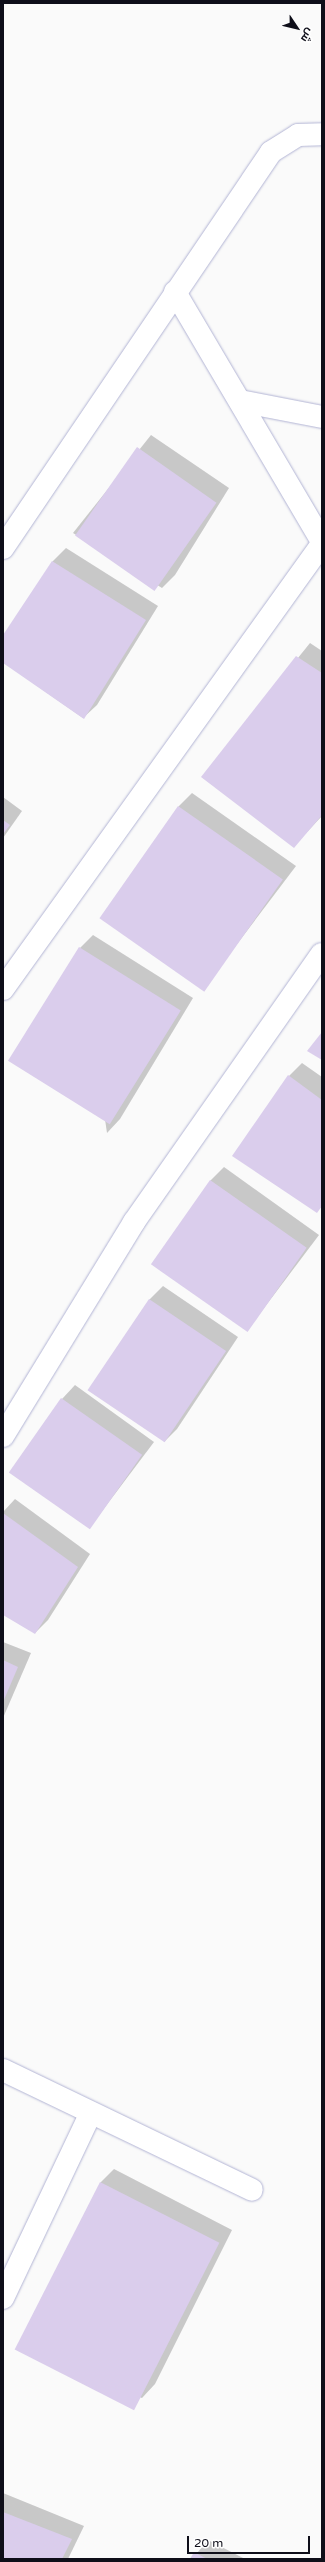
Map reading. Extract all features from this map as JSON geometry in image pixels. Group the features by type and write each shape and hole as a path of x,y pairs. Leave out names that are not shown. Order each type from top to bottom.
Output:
{"street":[{"path":"3,548 271,152 298,135 322,134"},
{"path":"3,989 322,543 175,292"},
{"path":"240,401 322,417"},
{"path":"3,1436 134,1222 322,954"},
{"path":"3,2070 252,2190"},
{"path":"3,2298 91,2112"}],"building":[{"path":"137,447 216,503 155,591 75,535"},
{"path":"52,561 146,620 84,719 3,663 3,635"},
{"path":"296,656 322,673 322,815 294,848 201,777"},
{"path":"178,806 283,879 204,992 99,918"},
{"path":"3,820 10,825 3,834"},
{"path":"79,947 181,1011 110,1124 8,1061"},
{"path":"322,1032 322,1060 307,1051"},
{"path":"288,1075 322,1100 322,1206 317,1213 232,1156"},
{"path":"210,1180 307,1248 248,1332 151,1264"},
{"path":"149,1299 226,1351 165,1442 87,1390"},
{"path":"61,1398 142,1455 90,1529 9,1473"},
{"path":"3,1513 78,1567 35,1634 3,1615"},
{"path":"3,1660 18,1667 3,1702"},
{"path":"100,2182 219,2243 134,2410 15,2350"},
{"path":"3,2512 72,2539 62,2559 3,2559"},
{"path":"194,2552 207,2559 190,2559"}]}
